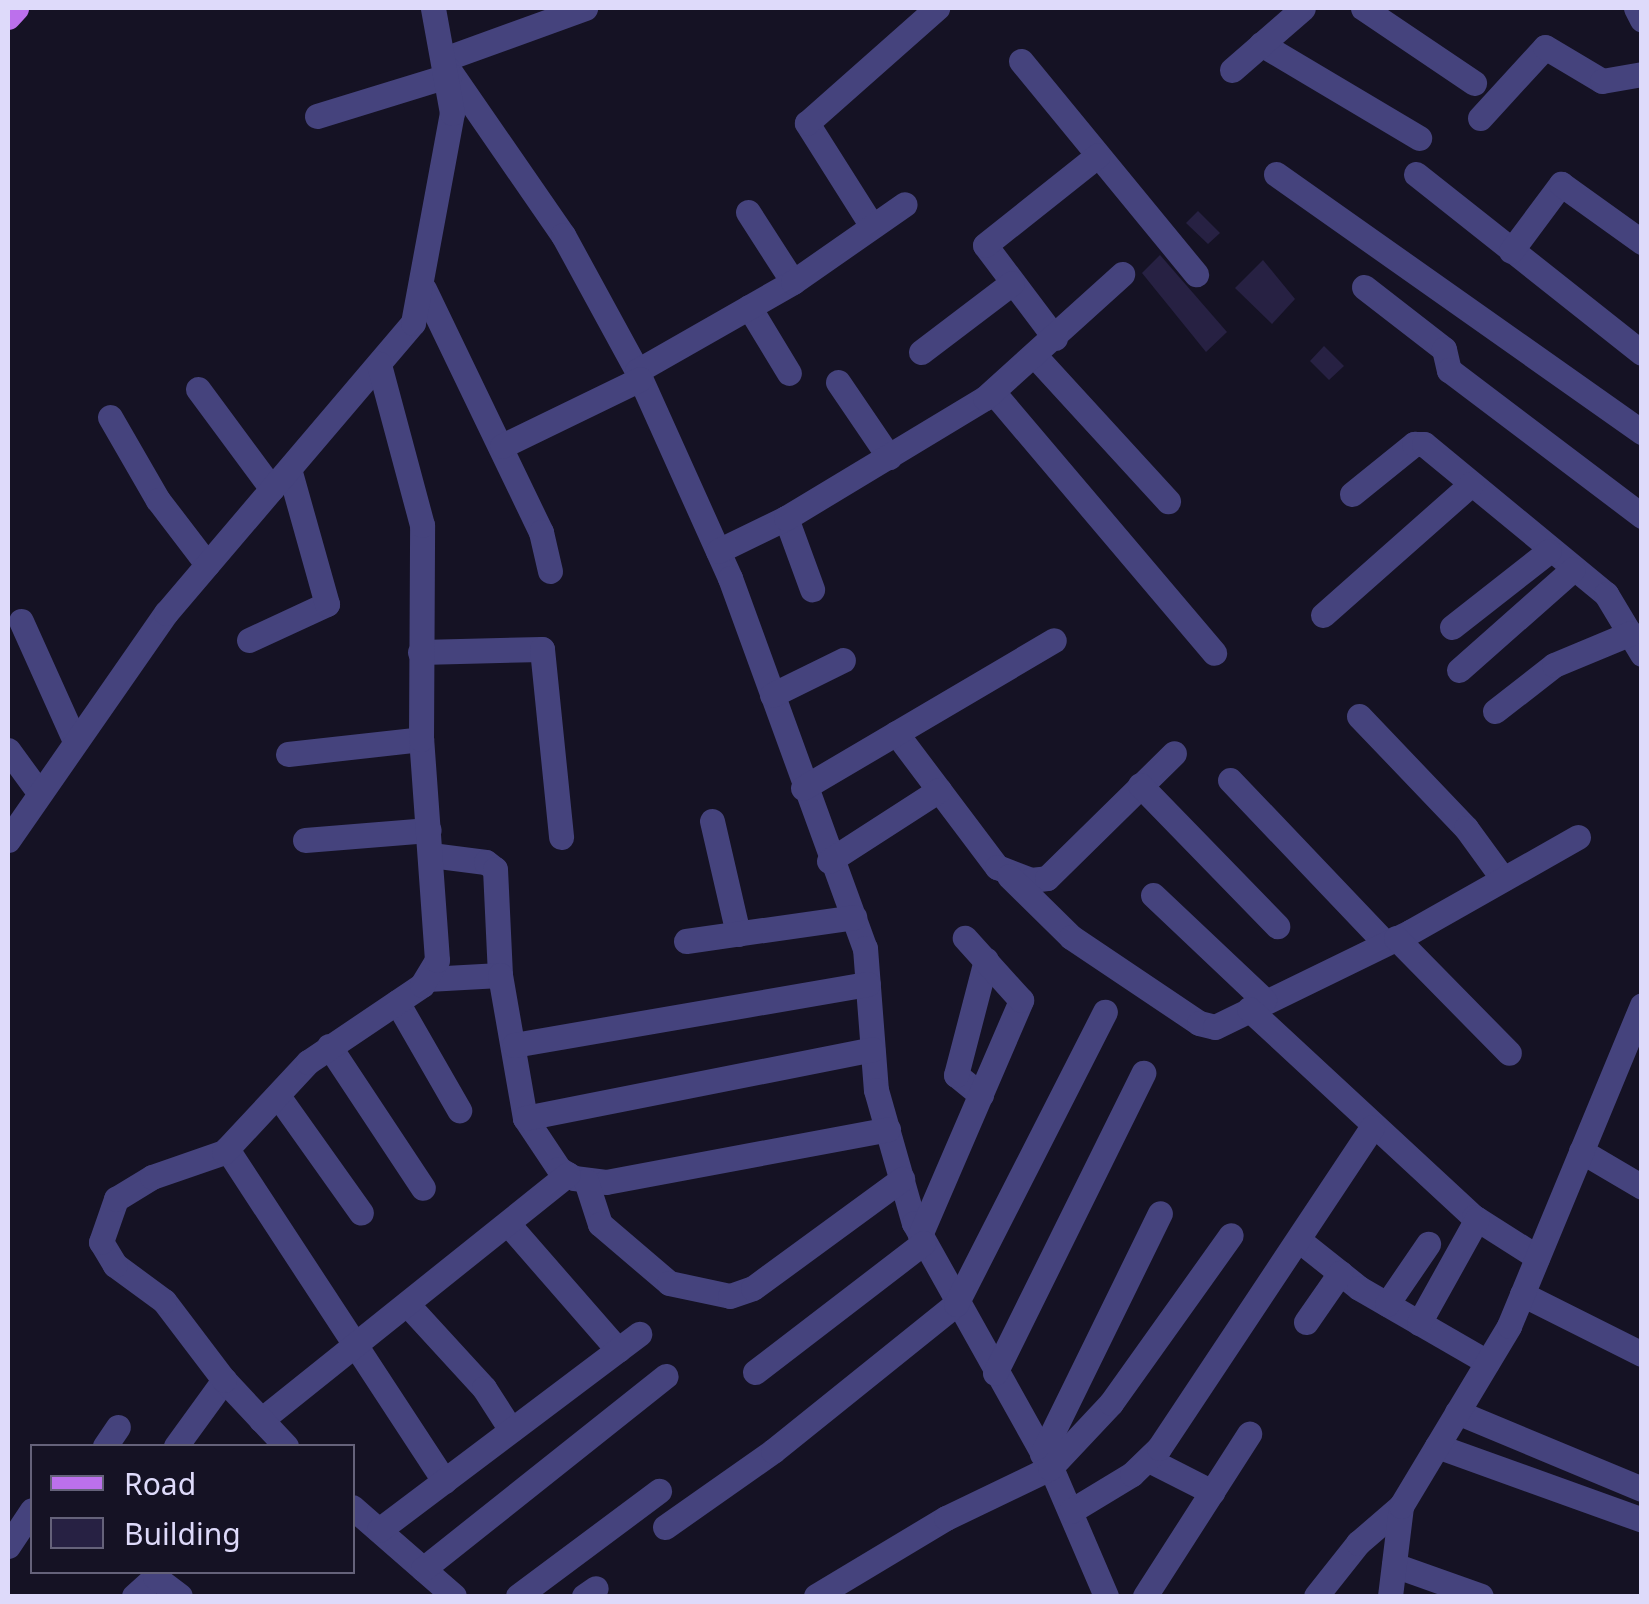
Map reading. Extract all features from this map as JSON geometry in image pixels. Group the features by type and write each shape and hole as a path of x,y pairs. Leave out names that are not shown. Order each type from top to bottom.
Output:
{"main road":[{"path":"8,16 16,8"}],"street":[{"path":"8,840 74,739 206,564 413,323 424,289 450,137 449,68 434,8"},
{"path":"317,116 449,68 585,8"},
{"path":"872,226 807,123 937,8"},
{"path":"1232,70 1303,8"},
{"path":"1363,8 1474,83"},
{"path":"1636,8 1642,20"},
{"path":"1261,44 1419,138"},
{"path":"1480,118 1545,47 1602,82 1642,74"},
{"path":"1021,61 1196,274"},
{"path":"449,68 552,216 638,375 718,551 829,861 854,917 868,984 872,1049 888,1130 922,1239 1046,1461 1106,1596"},
{"path":"1056,338 986,250 986,240 1098,155"},
{"path":"1276,174 1642,432"},
{"path":"1416,174 1642,353"},
{"path":"1511,250 1560,184 1642,242"},
{"path":"502,446 638,375 793,282 904,204"},
{"path":"748,212 793,282"},
{"path":"718,551 786,518 993,392 1122,274"},
{"path":"922,352 1012,283"},
{"path":"1364,287 1444,350 1449,370 1642,516"},
{"path":"424,289 541,532 550,571"},
{"path":"749,307 789,372"},
{"path":"1035,356 1168,501"},
{"path":"379,364 422,525 421,739 439,938 427,979"},
{"path":"838,382 889,457"},
{"path":"198,390 272,489"},
{"path":"993,392 1214,653"},
{"path":"110,416 158,500 206,564"},
{"path":"1352,494 1420,443 1615,604 1636,644 1554,666 1495,711"},
{"path":"249,640 327,604 289,469"},
{"path":"1323,615 1472,484"},
{"path":"786,518 812,589"},
{"path":"1452,628 1549,550"},
{"path":"1459,670 1574,569"},
{"path":"21,621 74,739"},
{"path":"804,788 1054,640"},
{"path":"420,652 542,649 561,837"},
{"path":"772,695 843,660"},
{"path":"1360,716 1466,828 1503,878"},
{"path":"896,733 1009,876 1071,937 1199,1022 1216,1026 1391,940 1578,836"},
{"path":"288,754 421,739"},
{"path":"8,750 38,791"},
{"path":"1009,876 1047,878 1174,754"},
{"path":"1230,780 1508,1053"},
{"path":"1140,785 1277,926"},
{"path":"829,861 939,790"},
{"path":"712,821 738,934"},
{"path":"305,840 430,843 486,862 495,869 500,976 525,1118 577,1178 600,1224 669,1283 730,1296 754,1288 902,1179"},
{"path":"1152,895 1372,1127 1477,1219 1537,1257"},
{"path":"686,942 854,917"},
{"path":"755,1372 922,1239 1021,1000 965,938"},
{"path":"981,1095 956,1076 986,960"},
{"path":"284,1444 224,1380 164,1301 114,1266 101,1242 106,1217 124,1192 227,1149 329,1046 427,979 500,976"},
{"path":"514,1045 868,984"},
{"path":"397,1002 459,1110"},
{"path":"1316,1596 1358,1543 1402,1506 1487,1362 1522,1294 1581,1151 1634,1047 1642,1005"},
{"path":"664,1527 773,1451 956,1304 1105,1012"},
{"path":"329,1046 423,1188"},
{"path":"525,1118 872,1049"},
{"path":"996,1372 1143,1073"},
{"path":"278,1096 361,1213"},
{"path":"1071,1511 1149,1460 1300,1241 1372,1127"},
{"path":"260,1420 508,1225 577,1178 888,1130"},
{"path":"227,1149 358,1342 444,1481"},
{"path":"1581,1151 1642,1187"},
{"path":"1046,1461 1160,1213"},
{"path":"1419,1323 1477,1219"},
{"path":"379,1530 628,1342 508,1225"},
{"path":"816,1596 1046,1461 1111,1403 1231,1235"},
{"path":"1300,1241 1387,1304 1487,1362"},
{"path":"1387,1304 1428,1244"},
{"path":"1306,1322 1340,1273"},
{"path":"1522,1294 1642,1354"},
{"path":"408,1304 484,1388 511,1430"},
{"path":"423,1569 666,1376"},
{"path":"177,1444 224,1380"},
{"path":"1457,1412 1642,1489"},
{"path":"1145,1596 1249,1434"},
{"path":"1437,1446 1642,1520"},
{"path":"1149,1460 1212,1492"},
{"path":"518,1596 659,1491"},
{"path":"1390,1596 1402,1506"},
{"path":"355,1510 454,1596"},
{"path":"8,1546 30,1513"},
{"path":"1394,1565 1481,1596"},
{"path":"134,1596 156,1577 180,1596"}],"building":[{"path":"1198,211 1220,233 1208,244 1186,223"},
{"path":"1160,255 1227,332 1206,352 1142,273"},
{"path":"1263,260 1295,299 1272,324 1235,288"},
{"path":"1324,346 1344,366 1329,380 1310,361"}]}
